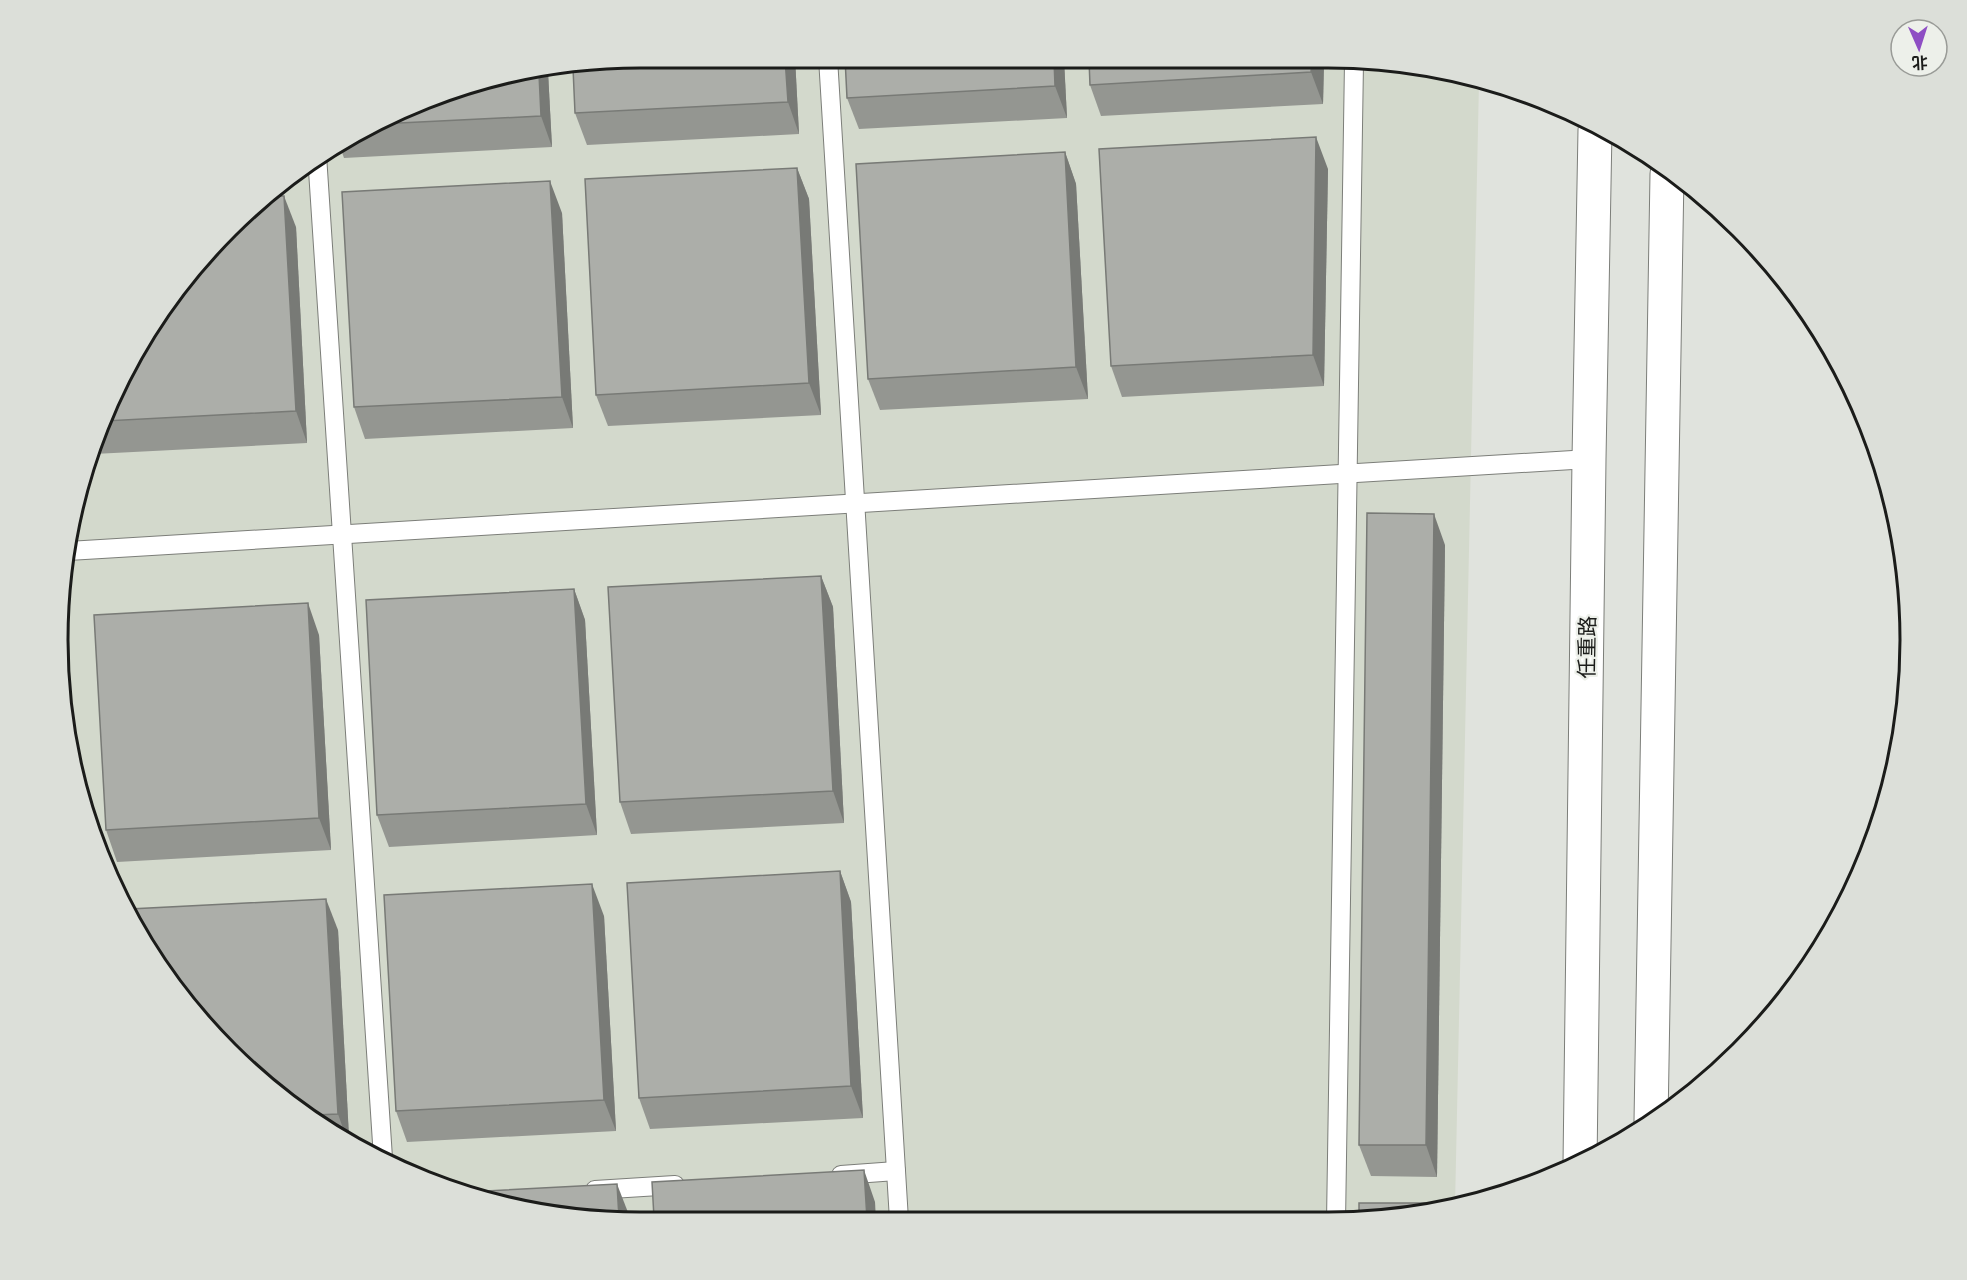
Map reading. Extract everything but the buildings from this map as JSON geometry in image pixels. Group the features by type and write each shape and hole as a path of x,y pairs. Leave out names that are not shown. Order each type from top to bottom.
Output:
{"main road":[{"name":"任重路","path":"1580,1153 1589,459 1596,135"},
{"path":"1651,1112 1667,180"}],"lane":[{"path":"829,68 899,1212"},
{"path":"1336,1212 1354,69"},
{"path":"318,167 383,1151"},
{"path":"75,551 1589,459"},
{"path":"825,1176 896,1171"},
{"path":"578,1191 696,1184"}],"shaded area":[{"path":"1327,68 1402,72 1479,88 1455,1197 1402,1208 1327,1212 640,1212 565,1208 492,1193 456,1182 421,1169 354,1136 291,1094 235,1045 186,989 164,958 144,926 111,859 87,788 79,752 72,715 68,640 72,565 79,528 87,492 111,421 144,354 164,322 186,291 235,235 291,186 322,164 387,127 456,98 528,79 565,72 603,69"}]}
